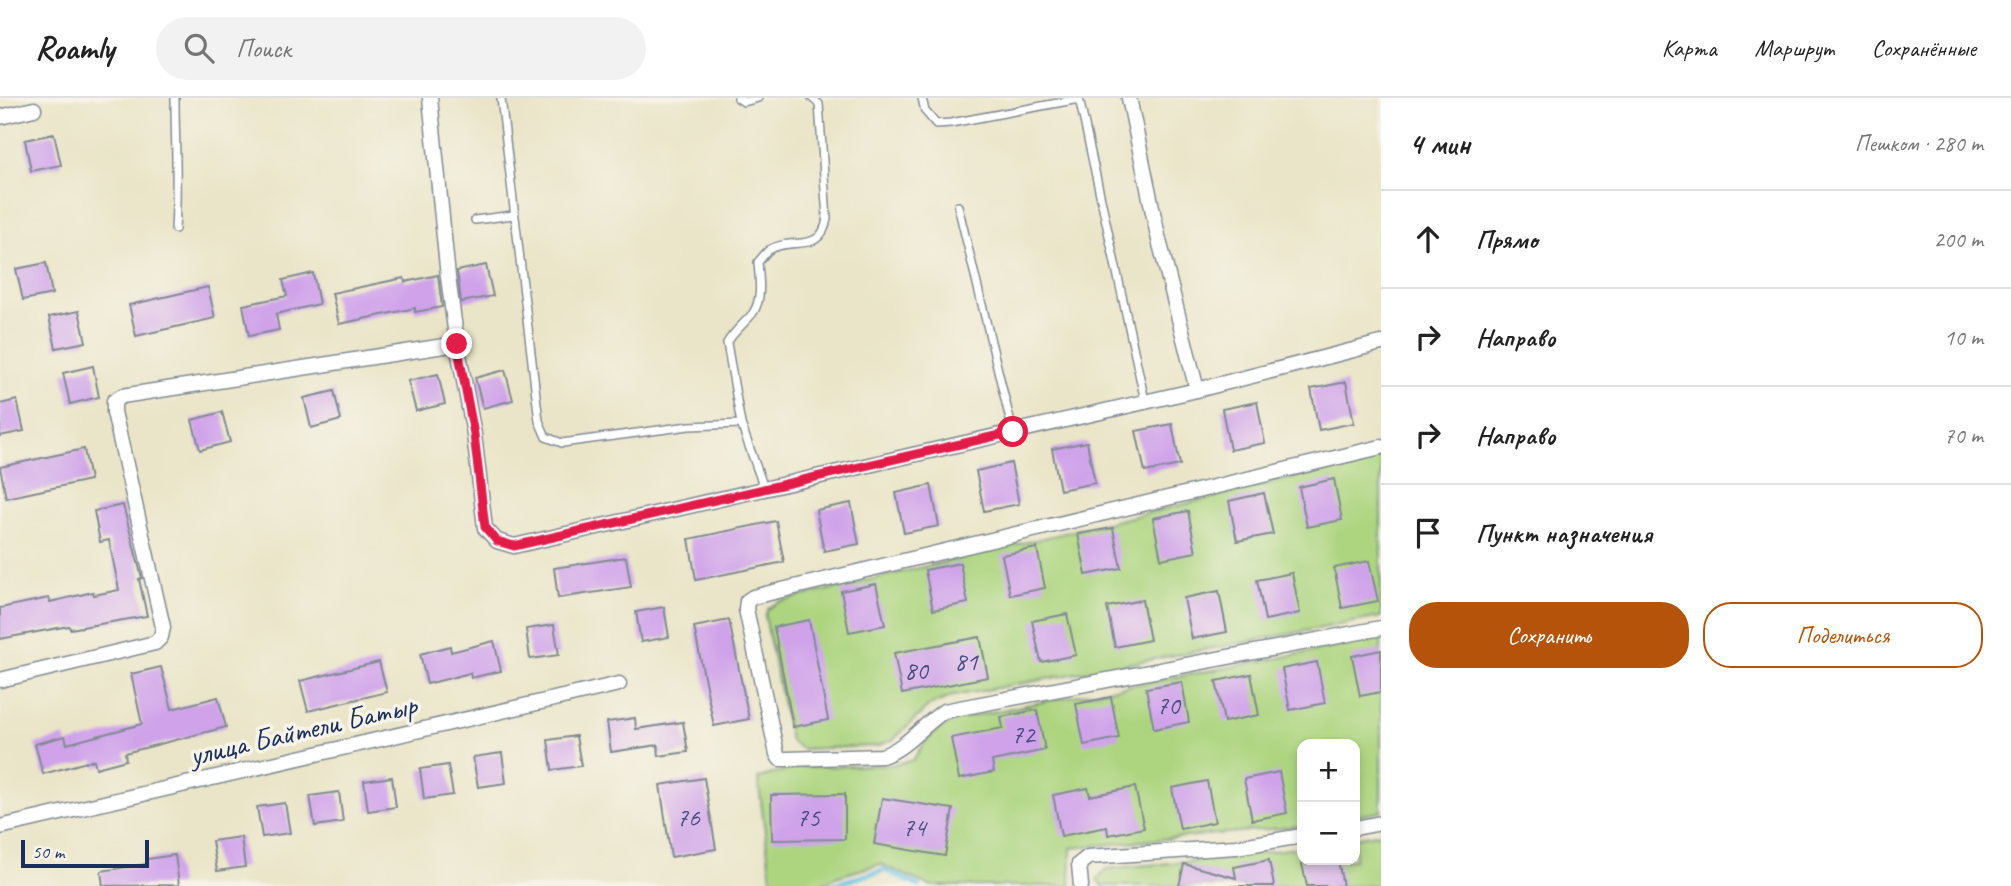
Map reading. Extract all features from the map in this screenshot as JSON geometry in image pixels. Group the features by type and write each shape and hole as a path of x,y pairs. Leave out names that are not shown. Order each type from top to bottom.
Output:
{"street":[{"path":"430,98 457,344 474,434 485,527 497,541 514,546 1197,390 1381,343"},
{"path":"1129,98 1158,236 1197,390"},
{"path":"0,117 34,109"},
{"path":"0,680 155,643 162,637 163,627 114,412 114,401 122,396 457,344"},
{"path":"1381,447 753,597 747,601 746,609 777,754 780,759 787,760 882,756 892,753 944,711 1381,628"},
{"name":"улица Байтели Батыр","path":"0,827 619,684"},
{"path":"1360,827 1381,823"},
{"path":"1081,886 1079,864 1088,857 1236,847 1297,837"}],"lane":[{"path":"175,98 178,183 175,229"},
{"path":"501,98 539,421 546,437 562,443 689,426 741,424"},
{"path":"738,98 744,102 758,98"},
{"path":"764,489 741,424 727,343 735,330 754,311 760,291 758,262 770,249 815,240 825,231 827,219 819,104 812,98"},
{"path":"922,98 925,111 936,124 1079,98 1145,401"},
{"path":"958,206 1013,432"},
{"path":"475,220 513,215"}],"green space":[{"path":"1381,457 1381,617 953,696 930,705 893,740 877,746 802,749 790,741 765,616 768,609 778,602"},
{"path":"1381,639 1381,812 1360,815 1360,739 1297,739 1297,826 1071,848 1070,886 930,886 880,864 835,877 820,886 772,886 758,778 799,767 892,765 913,760 931,737 955,720"},
{"path":"1381,833 1381,886 1102,886 1097,879 1106,869 1224,858 1297,848 1297,865 1360,865 1360,837"}],"building":[{"path":"54,134 61,165 31,171 25,140"},
{"path":"46,263 52,294 23,300 16,269"},
{"path":"486,265 493,296 461,302 457,271"},
{"path":"313,273 319,304 276,314 279,330 249,336 243,305 287,296 283,280"},
{"path":"438,275 442,307 415,312 415,308 339,324 332,293 404,278 405,282"},
{"path":"208,287 215,318 136,336 129,305"},
{"path":"79,311 86,342 56,348 49,317"},
{"path":"93,366 99,397 70,404 63,373"},
{"path":"505,370 513,400 483,408 475,378"},
{"path":"438,374 445,404 416,411 408,381"},
{"path":"1346,382 1354,423 1319,430 1311,389"},
{"path":"334,391 341,420 311,428 304,398"},
{"path":"17,400 24,431 0,436 0,404"},
{"path":"1257,402 1265,443 1230,450 1222,409"},
{"path":"222,412 230,442 200,450 192,420"},
{"path":"1172,424 1180,465 1145,472 1136,431"},
{"path":"1087,442 1095,483 1060,490 1052,449"},
{"path":"84,449 90,480 6,498 0,467"},
{"path":"1011,463 1019,504 984,511 976,471"},
{"path":"1334,479 1342,520 1307,527 1299,487"},
{"path":"931,485 939,526 904,533 896,493"},
{"path":"1264,493 1273,534 1237,541 1229,501"},
{"path":"851,503 859,544 824,551 816,510"},
{"path":"123,505 142,578 139,579 147,616 70,629 69,626 0,639 0,608 49,598 50,602 93,592 94,595 119,590 109,540 100,542 94,511"},
{"path":"1188,511 1196,552 1161,559 1153,518"},
{"path":"776,521 784,562 696,580 689,539"},
{"path":"1113,528 1121,568 1086,575 1078,534"},
{"path":"1037,548 1045,588 1010,595 1002,555"},
{"path":"626,557 631,587 558,598 554,568"},
{"path":"1369,561 1378,601 1342,608 1334,568"},
{"path":"960,563 968,603 933,610 925,570"},
{"path":"1292,573 1300,613 1265,620 1257,580"},
{"path":"876,584 885,625 849,632 841,591"},
{"path":"1219,591 1227,632 1192,639 1184,598"},
{"path":"1142,600 1150,640 1115,647 1107,607"},
{"path":"664,607 669,637 641,642 636,612"},
{"path":"1067,614 1076,655 1041,662 1032,621"},
{"path":"729,620 749,719 714,726 694,627"},
{"path":"809,620 828,720 793,727 774,627"},
{"path":"554,625 559,655 530,659 526,629"},
{"path":"980,637 988,677 902,694 894,653"},
{"path":"494,641 501,671 471,678 470,673 427,684 420,654 450,646 451,652"},
{"path":"1381,650 1381,692 1360,696 1352,656"},
{"path":"379,662 387,692 308,711 300,681"},
{"path":"1317,662 1325,703 1290,710 1282,669"},
{"path":"161,667 172,709 218,697 226,727 125,753 126,760 96,768 94,760 43,774 35,744 65,736 67,744 142,724 131,674"},
{"path":"1251,674 1259,715 1224,722 1216,681"},
{"path":"1182,682 1189,722 1154,729 1146,688"},
{"path":"1111,697 1119,738 1084,745 1076,704"},
{"path":"1037,710 1045,750 992,761 994,772 959,779 951,738 1003,728 1001,717"},
{"path":"635,718 636,729 683,722 688,752 659,756 658,745 611,752 607,722"},
{"path":"576,736 581,766 552,770 548,740"},
{"path":"502,753 506,783 478,787 473,757"},
{"path":"448,765 453,795 424,799 420,769"},
{"path":"1279,772 1287,813 1252,820 1244,779"},
{"path":"392,777 396,807 368,811 364,781"},
{"path":"704,778 716,849 671,857 660,785"},
{"path":"1207,781 1215,822 1180,829 1172,788"},
{"path":"1135,787 1144,828 1108,835 1107,827 1061,836 1053,795 1088,788 1090,796"},
{"path":"339,792 343,822 315,826 310,796"},
{"path":"845,794 845,839 772,840 771,795"},
{"path":"882,798 953,809 945,856 874,844"},
{"path":"285,803 290,833 262,837 257,807"},
{"path":"241,837 245,867 217,871 212,841"},
{"path":"175,855 179,885 103,886 101,871 147,864 147,859"},
{"path":"1269,860 1274,886 1179,886 1184,864 1236,878 1234,867"},
{"path":"1302,865 1339,865 1343,886 1307,886"}],"waterway":[{"path":"828,886 885,870 919,886"}],"route":[{"path":"457,344 474,434 485,527 497,541 514,546 1013,432"}]}
